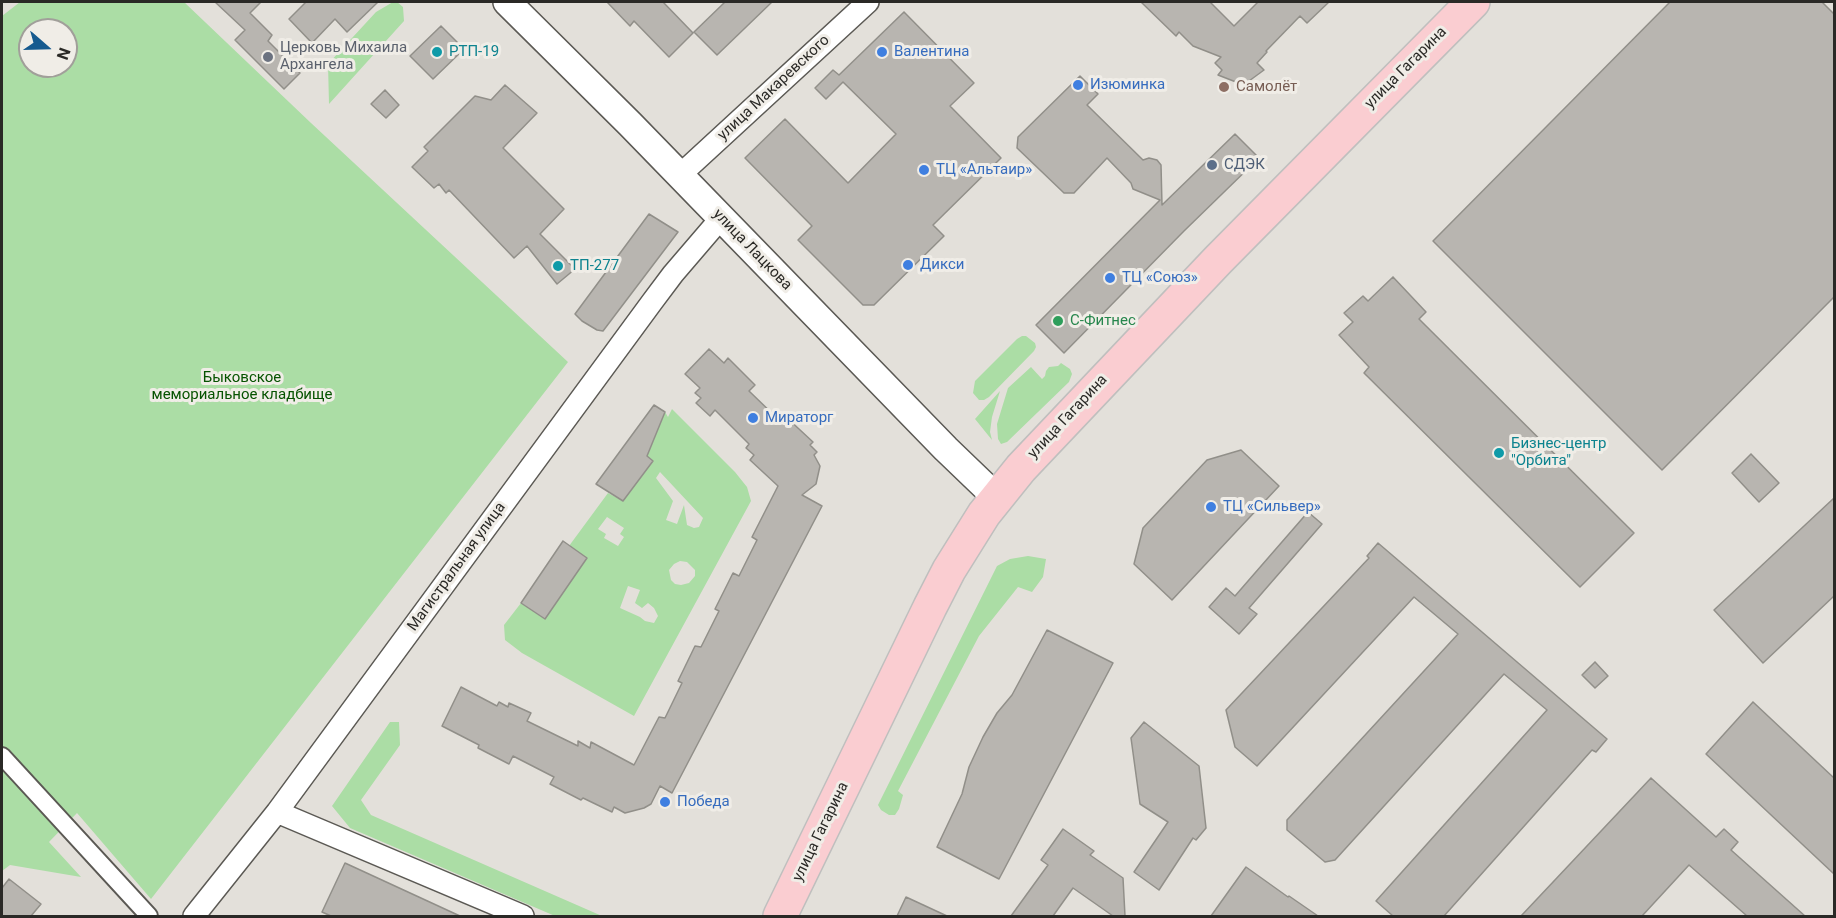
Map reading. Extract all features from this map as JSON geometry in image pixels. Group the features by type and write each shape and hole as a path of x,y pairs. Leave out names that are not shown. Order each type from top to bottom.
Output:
{"main road":[{"name":"улица Гагарина","path":"780,916 935,597 968,539 997,498 1021,468 1210,268 1473,2"}],"street":[{"name":"улица Лацкова","path":"507,2 680,175 922,425 997,498"},
{"name":"улица Макаревского","path":"680,175 868,2"},
{"name":"Магистральная улица","path":"194,916 277,812 673,274 721,218"},
{"path":"2,756 149,916"},
{"path":"277,812 524,916"}],"green space":[{"name":"Быковское мемориальное кладбище","path":"20,2 184,2 568,362 151,899 77,813 49,842 81,877 10,865 2,871 2,16"},
{"path":"393,2 403,7 404,21 329,104 328,64 376,12"},
{"path":"1022,336 1026,336 1035,343 1034,351 989,397 979,400 973,393 975,381"},
{"path":"1061,363 1070,369 1072,374 1069,382 1007,442 1001,444 998,439 997,424 1008,388 1031,367 1042,379 1049,367 1058,366"},
{"path":"1000,391 992,417 990,432 992,440 975,419"},
{"path":"672,409 735,472 747,487 751,501 634,716 522,653 505,640 504,625 521,603 545,619 586,558 569,546 608,493 623,501 653,461 647,456 665,412 668,417","holes":["660,472 703,518 699,527 694,528 687,525 684,505 677,524 666,520 673,501 656,478","607,517 624,528 620,534 624,537 618,546 604,538 606,534 598,529","680,561 687,562 695,570 695,576 689,583 681,585 671,580 669,570","628,586 640,590 635,603 642,608 648,603 658,616 654,623 645,621 620,608"]},
{"path":"1028,556 1046,559 1043,577 1032,592 1018,587 979,636 898,791 903,795 899,809 895,815 889,815 878,805 997,566 1010,559"},
{"path":"390,722 399,722 400,745 361,800 371,815 602,916 555,916 350,828 332,806"}],"building":[{"name":"Церковь Михаила Архангела","path":"215,2 261,2 250,13 272,35 268,41 300,73 284,89 235,40 245,30"},
{"path":"306,2 378,2 347,32 335,19 312,43 289,19"},
{"path":"607,2 663,2 693,33 669,57 634,21 630,26"},
{"path":"725,2 772,2 717,55 694,32"},
{"path":"1141,2 1210,2 1234,26 1258,2 1329,2 1307,23 1300,16 1266,51 1257,63 1264,70 1249,81 1236,82 1218,75 1222,70 1215,63 1221,57 1193,46 1179,32 1176,36"},
{"path":"1670,2 1822,2 1834,14 1834,297 1662,470 1433,241"},
{"name":"ТЦ «Альтаир»","path":"904,12 974,83 950,106 1001,158 933,225 944,236 874,305 863,305 798,240 812,226 745,158 785,119 848,183 896,134 843,82 826,99 815,88 833,70 839,75"},
{"name":"РТП-19","path":"441,26 464,49 433,79 410,56"},
{"path":"1080,76 1098,94 1087,105 1143,160 1149,158 1157,160 1161,165 1162,205 1235,134 1259,158 1064,353 1036,325 1160,200 1133,189 1131,183 1107,158 1074,193 1064,193 1017,148 1018,137"},
{"path":"505,85 537,113 503,148 564,209 540,234 575,269 557,284 527,246 514,258 449,190 446,193 439,184 434,188 412,167 428,151 424,147 475,96 491,100"},
{"path":"385,90 399,105 386,118 371,104"},
{"path":"649,214 678,232 603,331 597,330 575,314"},
{"name":"Бизнес-центр \"Орбита\"","path":"1393,277 1426,312 1419,319 1634,533 1580,587 1364,373 1369,367 1339,335 1353,322 1344,313 1363,296 1368,301"},
{"path":"709,349 724,363 728,358 755,385 749,391 779,420 785,416 813,442 810,445 817,452 814,455 820,466 816,484 802,495 822,506 672,793 660,786 651,804 644,808 625,813 614,807 612,812 583,798 581,800 550,784 554,777 513,756 509,764 442,726 461,687 497,706 499,702 508,707 509,703 531,713 527,721 578,746 578,741 590,748 591,742 634,765 659,717 665,718 682,683 678,681 695,646 701,647 719,611 715,609 733,573 739,576 757,540 752,537 778,486 750,460 754,455 746,448 749,444 715,410 710,416 696,403 701,398 695,393 700,388 685,374"},
{"path":"654,405 665,412 647,456 653,461 623,501 596,484"},
{"name":"ТЦ «Сильвер»","path":"1241,450 1279,486 1172,600 1134,564 1143,528 1207,460"},
{"path":"1751,454 1779,483 1759,502 1732,473"},
{"path":"1834,498 1834,596 1763,663 1714,610"},
{"path":"1308,512 1322,524 1249,608 1257,614 1239,634 1209,607 1226,588 1235,596"},
{"path":"563,541 587,558 545,619 521,603"},
{"path":"1378,543 1607,739 1596,752 1592,750 1444,916 1393,916 1376,901 1547,710 1504,674 1335,860 1325,862 1287,830 1287,820 1458,634 1414,597 1257,766 1235,747 1226,710 1369,558 1367,556"},
{"path":"1047,630 1113,663 999,879 937,847 962,794 969,767 983,737 997,713 1012,695"},
{"path":"1595,662 1608,676 1595,688 1582,675"},
{"path":"1753,702 1834,778 1834,874 1706,754"},
{"path":"1144,722 1199,766 1206,828 1196,840 1193,838 1159,890 1134,872 1168,822 1140,804 1131,738"},
{"path":"1651,778 1716,837 1724,829 1738,842 1731,850 1805,916 1747,916 1689,865 1642,916 1521,916"},
{"path":"1063,829 1094,851 1090,855 1123,878 1125,916 1113,916 1073,888 1053,916 1011,916 1048,865 1041,860"},
{"path":"345,863 460,916 331,916 322,912"},
{"path":"1246,867 1288,897 1318,916 1211,916"},
{"path":"9,879 41,904 31,916 2,916 2,888"},
{"path":"906,897 947,916 897,916"}],"place":[{"name":"РТП-19","path":"437,52"},
{"name":"Валентина","path":"882,52"},
{"name":"Церковь Михаила Архангела","path":"268,57"},
{"name":"Изюминка","path":"1078,85"},
{"name":"Самолёт","path":"1224,87"},
{"name":"СДЭК","path":"1212,165"},
{"name":"ТЦ «Альтаир»","path":"924,170"},
{"name":"Дикси","path":"908,265"},
{"name":"ТП-277","path":"558,266"},
{"name":"ТЦ «Союз»","path":"1110,278"},
{"name":"С-Фитнес","path":"1058,321"},
{"name":"Мираторг","path":"753,418"},
{"name":"Бизнес-центр \"Орбита\"","path":"1499,453"},
{"name":"ТЦ «Сильвер»","path":"1211,507"},
{"name":"Победа","path":"665,802"}]}
